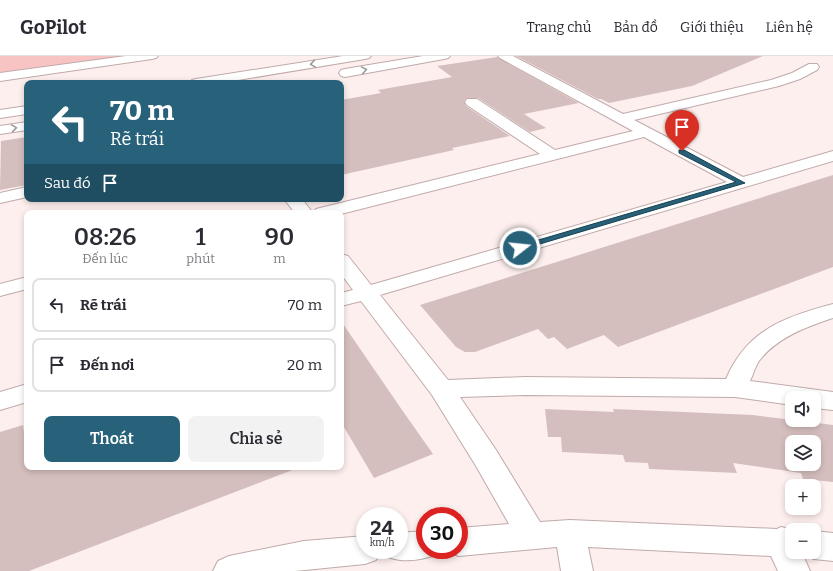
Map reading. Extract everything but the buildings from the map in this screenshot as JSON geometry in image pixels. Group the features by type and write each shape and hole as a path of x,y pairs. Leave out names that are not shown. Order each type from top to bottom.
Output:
{"main road":[{"path":"0,77 152,56"},
{"path":"215,80 365,56"},
{"path":"330,75 444,56"},
{"path":"504,56 742,183"},
{"path":"620,119 776,83 796,76 813,67"},
{"path":"472,102 551,154"},
{"path":"0,114 24,110"},
{"path":"0,130 24,126"},
{"path":"334,210 551,154 645,132"},
{"path":"344,299 833,156"},
{"path":"0,198 24,193"},
{"path":"295,202 302,210"},
{"path":"344,264 441,389 486,458 532,536"},
{"path":"0,290 24,284"},
{"path":"735,388 748,359 766,339 809,318 833,311"},
{"path":"441,389 525,386 735,388 785,395"},
{"path":"0,401 24,394"},
{"path":"821,400 833,401"},
{"path":"570,534 577,571"},
{"path":"468,541 570,534 785,542"},
{"path":"821,546 833,547"},
{"path":"229,571 304,555 356,551"},
{"path":"791,559 794,571"}],"shaded area":[{"path":"0,56 126,56 0,73"}],"route":[{"path":"520,248 742,183 682,151"}]}
